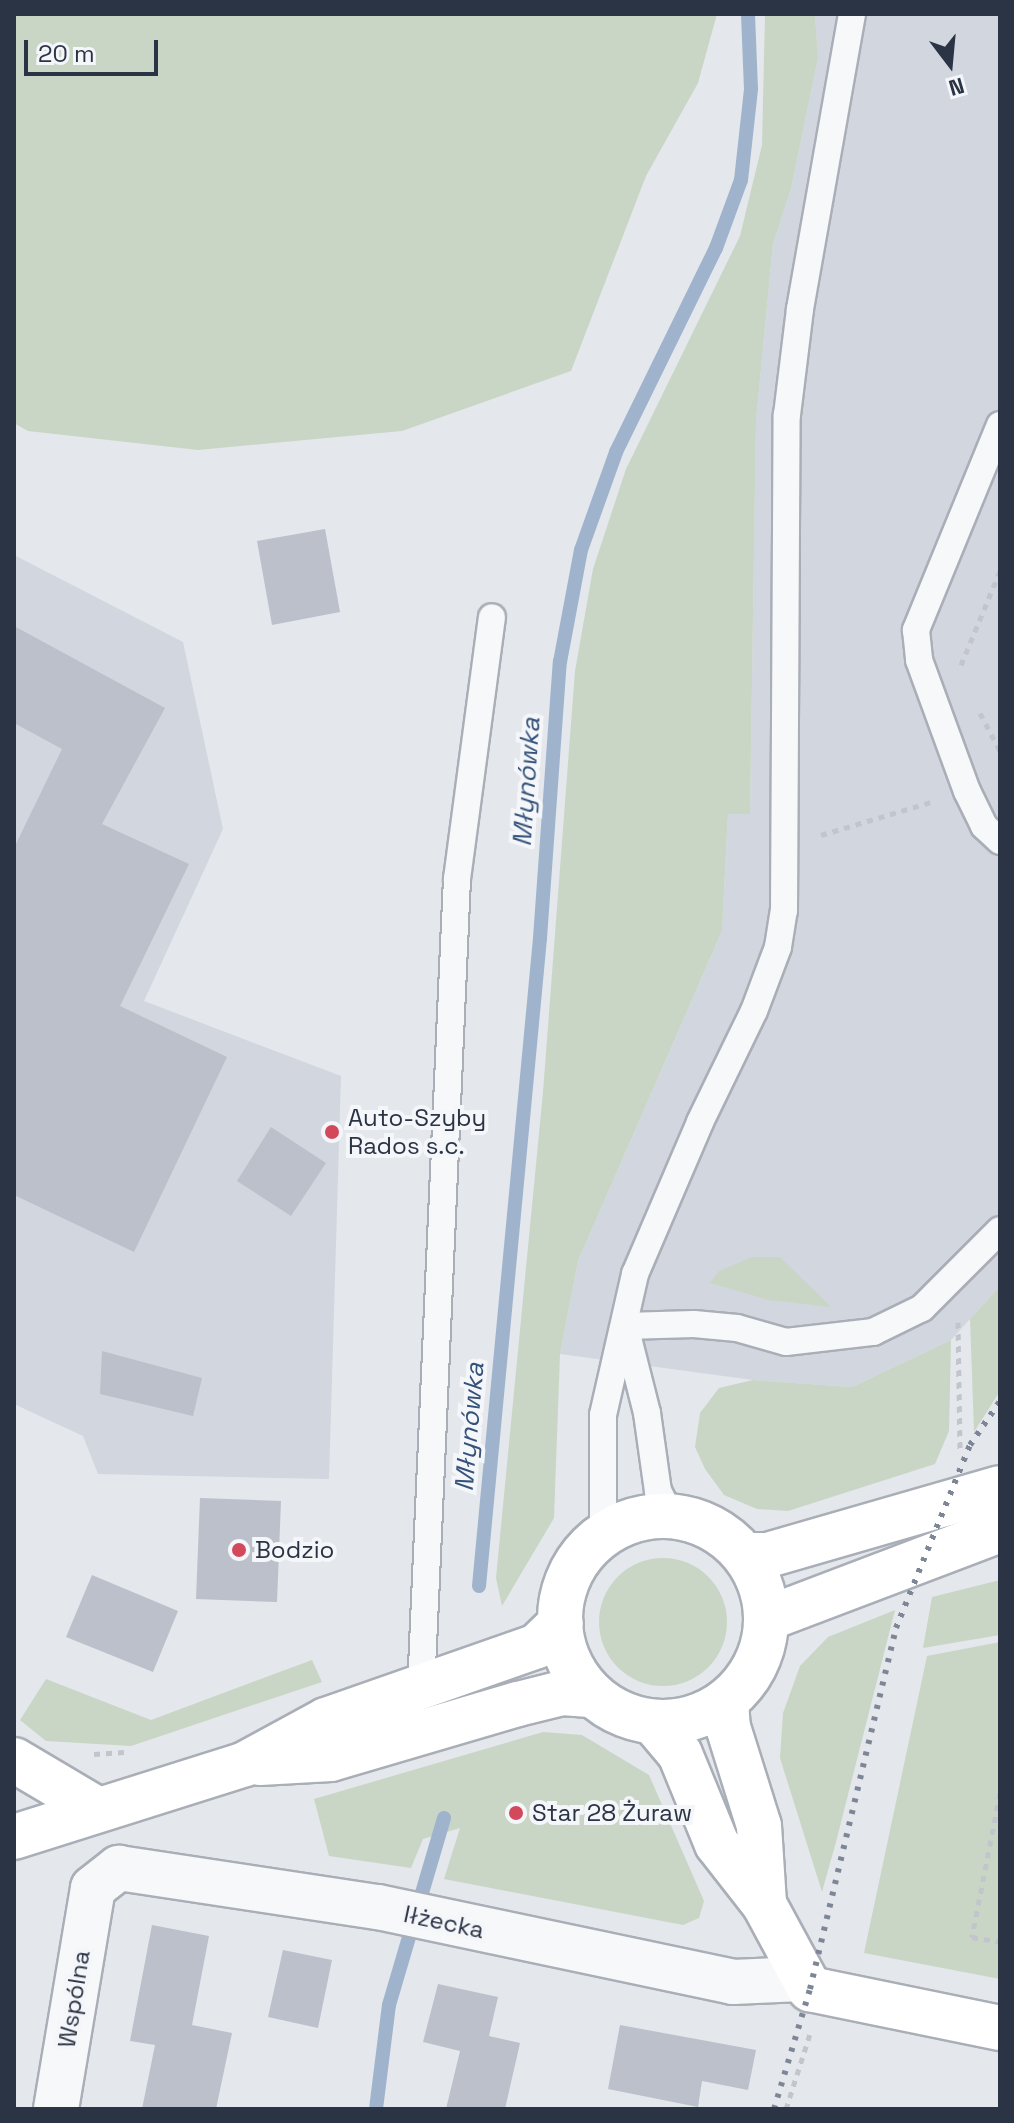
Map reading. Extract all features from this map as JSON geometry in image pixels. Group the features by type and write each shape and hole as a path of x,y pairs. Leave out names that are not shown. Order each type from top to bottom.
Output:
{"main road":[{"path":"747,1555 782,1552 1000,1488"},
{"path":"671,1516 705,1523 747,1555 762,1591 766,1619 762,1646 745,1680 726,1701 702,1715 654,1723 623,1715 590,1695 571,1667 561,1623 575,1572 603,1532 634,1520 671,1516"},
{"path":"766,1619 1000,1530"},
{"path":"14,1837 245,1764 326,1720 421,1690 537,1646 561,1623"},
{"path":"245,1764 331,1759 532,1700 562,1693 590,1695"},
{"path":"726,1701 728,1727 759,1826 764,1904"},
{"path":"654,1723 680,1754 717,1844 764,1904 801,1979"},
{"path":"14,1760 97,1809"},
{"name":"Iłżecka","path":"801,1979 822,1993 1000,2028"}],"street":[{"name":"Iłżecka","path":"93,1888 106,1874 137,1867 378,1907 733,1982 801,1979"},
{"name":"Wspólna","path":"56,2109 93,1888"}],"lane":[{"path":"603,1532 603,1415 635,1274 700,1122 754,1011 778,947 784,911 787,415 800,309 852,14"},
{"path":"1000,425 916,630 919,660 967,791 984,826 1000,841"},
{"path":"421,1690 457,879 492,617"},
{"path":"625,1326 694,1324 737,1328 786,1342 873,1332 922,1308 1000,1230"},
{"path":"625,1326 647,1413 658,1491 671,1516"}],"path":[{"path":"958,671 1000,571"},
{"path":"979,711 1000,751"},
{"path":"808,839 944,798"},
{"path":"958,1321 960,1467"},
{"path":"1000,1793 972,1937 1000,1942"},
{"path":"786,2109 810,2034"}],"shaded area":[{"path":"815,14 1000,14 1000,1286 951,1340 852,1387 753,1380 560,1354 578,1261 722,931 728,814 750,813 756,421 773,244 791,189 818,58"},
{"path":"14,555 183,642 223,829 144,1001 341,1076 329,1479 98,1474 83,1436 14,1404"}],"green space":[{"path":"14,14 717,14 698,83 646,176 571,371 402,431 198,450 28,431 14,423"},
{"path":"765,14 815,14 818,58 791,189 773,244 756,421 750,814 728,814 722,931 578,1261 560,1354 554,1518 502,1606 496,1578 543,1092 575,671 593,569 626,469 740,236 762,145"},
{"path":"752,1257 780,1257 831,1307 769,1300 710,1283 719,1271"},
{"path":"1000,1286 1000,1391 974,1432 970,1319"},
{"path":"951,1340 949,1431 935,1464 788,1511 757,1509 724,1495 705,1469 695,1447 700,1413 719,1388 753,1380 852,1387"},
{"path":"663,1558 687,1563 708,1577 722,1598 727,1622 722,1646 708,1667 687,1681 663,1686 639,1681 618,1667 604,1646 599,1622 604,1598 618,1577 639,1563"},
{"path":"1000,1580 1000,1635 923,1648 932,1597"},
{"path":"895,1610 822,1892 780,1758 783,1713 800,1666 828,1637"},
{"path":"1000,1642 1000,1979 864,1953 927,1656"},
{"path":"312,1660 322,1682 131,1746 46,1741 20,1720 46,1679 151,1720"},
{"path":"543,1732 582,1735 649,1775 704,1901 699,1918 683,1925 444,1879 460,1828 423,1839 411,1868 329,1856 314,1799"}],"building":[{"path":"325,529 340,612 272,625 257,541"},
{"path":"14,626 165,708 102,824 189,864 120,1006 227,1057 134,1252 14,1195 14,848 62,749 14,723"},
{"path":"271,1127 326,1163 291,1216 237,1181"},
{"path":"102,1351 202,1378 193,1416 100,1394"},
{"name":"Bodzio","path":"200,1498 281,1501 277,1602 196,1599"},
{"path":"92,1575 178,1611 153,1672 66,1637"},
{"path":"152,1925 209,1936 192,2025 232,2033 216,2109 142,2109 155,2045 130,2041"},
{"path":"283,1950 332,1960 318,2028 268,2017"},
{"path":"438,1984 498,1997 489,2036 520,2043 505,2109 446,2109 460,2051 423,2042"},
{"path":"620,2025 756,2050 748,2090 702,2081 698,2107 608,2089"}],"waterway":[{"name":"Młynówka","path":"479,1586 540,938 560,662 581,550 616,452 716,248 741,180 751,89 748,14"},
{"name":"Młynówka","path":"376,2109 389,2005 444,1818"}],"railway":[{"path":"774,2109 810,1989 896,1628 970,1445 1000,1401"}],"place":[{"name":"Auto-Szyby Rados s.c.","path":"332,1132"},
{"name":"Bodzio","path":"239,1550"},
{"name":"Star 28 Żuraw","path":"516,1813"}]}
